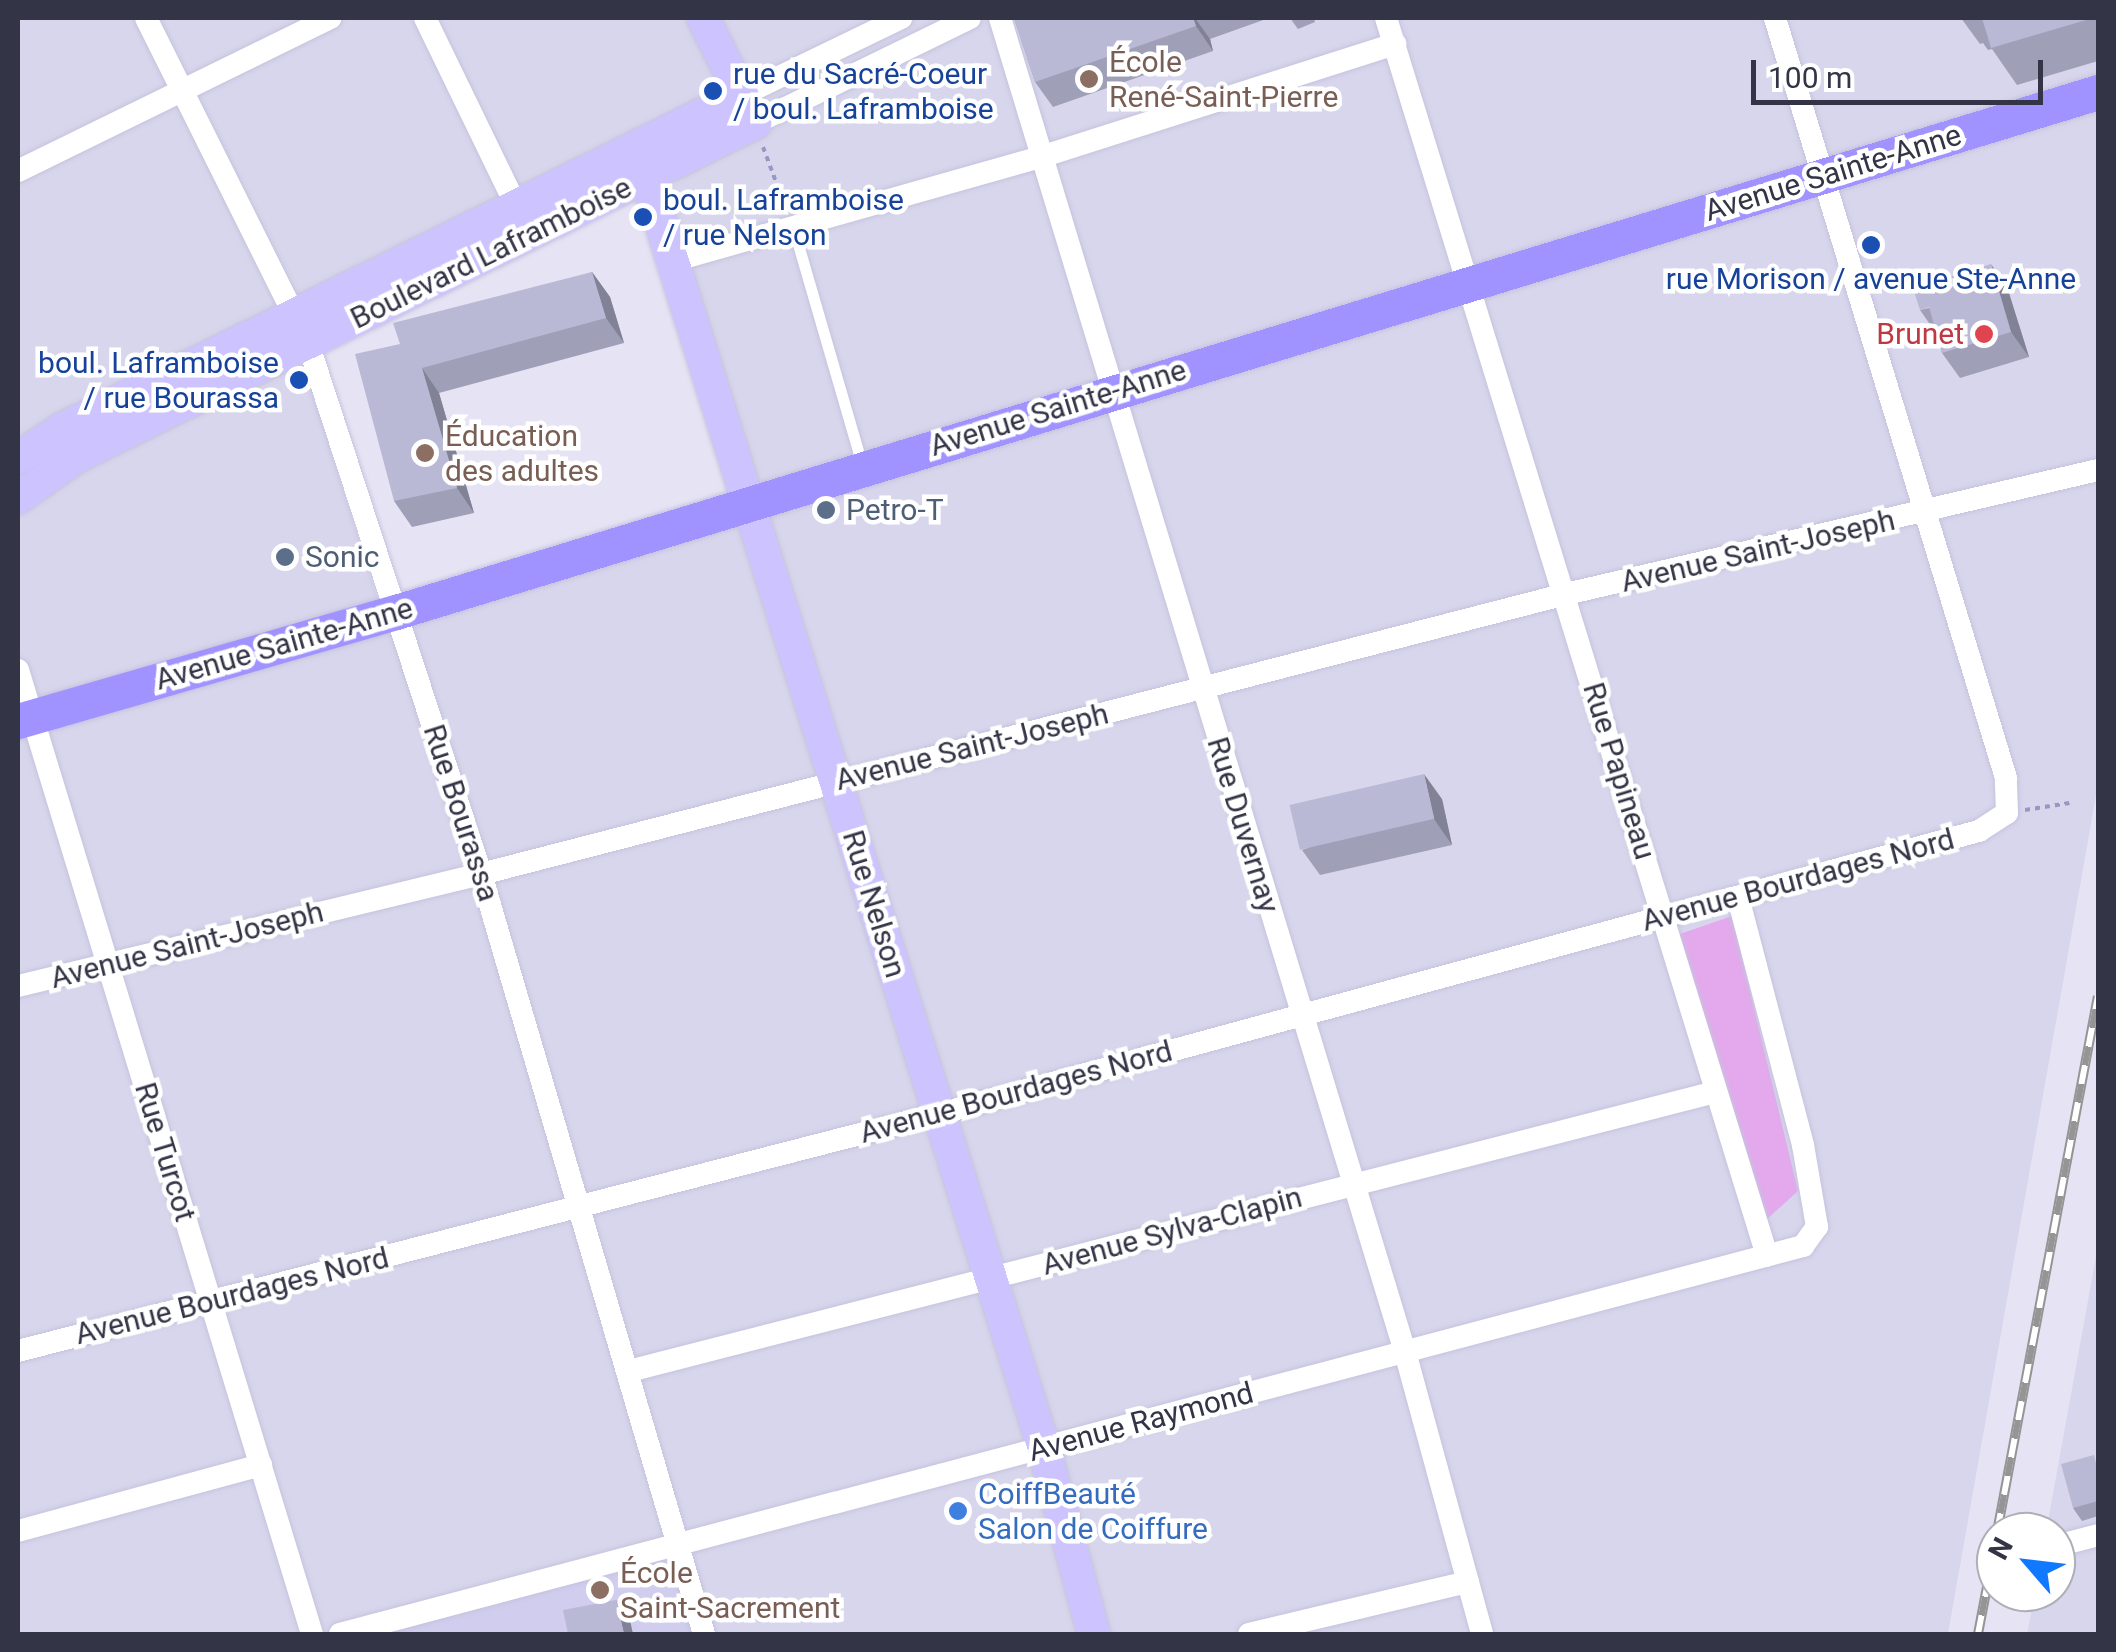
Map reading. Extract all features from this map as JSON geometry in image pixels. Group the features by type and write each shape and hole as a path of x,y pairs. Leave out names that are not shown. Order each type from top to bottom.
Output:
{"main road":[{"name":"Avenue Sainte-Anne","path":"24,719 396,612 2098,92"}],"street":[{"name":"Rue Bourassa","path":"146,18 300,329 481,874 704,1634"},
{"path":"18,170 330,18"},
{"path":"425,18 523,220"},
{"path":"703,18 752,119"},
{"name":"Boulevard Laframboise","path":"752,119 900,18"},
{"name":"Boulevard Laframboise","path":"18,458 62,428 300,329 641,162 752,119 970,18"},
{"name":"Rue Duvernay","path":"1000,18 1110,392 1405,1352 1482,1634"},
{"name":"Rue Papineau","path":"1386,18 1471,282 1767,1256"},
{"path":"1775,18 2006,778 2007,813"},
{"path":"673,261 1041,157 1395,44"},
{"name":"Rue Nelson","path":"641,162 1044,1448 1094,1634"},
{"name":"Boulevard Laframboise","path":"18,498 76,457 300,329"},
{"name":"Avenue Saint-Joseph","path":"18,986 481,874 1566,594 2098,470"},
{"name":"Rue Turcot","path":"18,670 24,719 108,965 312,1634"},
{"name":"Avenue Bourdages Nord","path":"18,1351 939,1114 1979,831 2007,813"},
{"path":"1738,896 1803,1145 1817,1227 1803,1246 1767,1256"},
{"name":"Avenue Sylva-Clapin","path":"629,1371 1715,1092"},
{"name":"Avenue Raymond","path":"340,1634 1767,1256"},
{"path":"18,1532 261,1466"},
{"path":"1248,1634 1468,1582"}],"lane":[{"path":"793,227 864,468"}],"path":[{"path":"752,119 793,227"},
{"path":"2007,813 2070,803"}],"shaded area":[{"path":"18,18 2098,18 2098,784 1948,1634 18,1634","holes":["647,171 744,499 380,607 295,337"]},
{"path":"1732,916 1798,1191 1765,1221 1674,936"},
{"path":"2098,1245 2098,1634 2027,1634 2031,1612 2076,1612 2076,1512 2050,1512"},
{"name":"École Saint-Sacrement","path":"678,1545 704,1634 340,1634"}],"building":[{"path":"1014,18 1193,18 1196,26 1035,82"},
{"path":"1982,18 2093,18 1991,48"},
{"path":"1991,264 2011,332 1942,353 1929,307 1920,310 1913,288"},
{"path":"592,272 606,318 422,368 457,488 394,501 355,354 400,344 393,323"},
{"path":"1424,774 1434,819 1300,850 1290,805"},
{"path":"2094,1455 2098,1501 2073,1508 2061,1464"},
{"path":"616,1600 624,1634 568,1634 563,1610"}],"railway":[{"path":"2001,1512 2098,996"},
{"path":"1978,1634 1982,1612"}],"place":[{"name":"École René-Saint-Pierre","path":"1089,79"},
{"name":"rue du Sacré-Coeur / boul. Laframboise","path":"713,91"},
{"name":"boul. Laframboise / rue Nelson","path":"643,217"},
{"name":"rue Morison / avenue Ste-Anne","path":"1871,245"},
{"name":"Brunet","path":"1984,334"},
{"name":"boul. Laframboise / rue Bourassa","path":"299,380"},
{"name":"Éducation des adultes","path":"425,453"},
{"name":"Petro-T","path":"826,510"},
{"name":"Sonic","path":"285,557"},
{"name":"CoiffBeauté Salon de Coiffure","path":"958,1511"},
{"name":"École Saint-Sacrement","path":"600,1590"}]}
